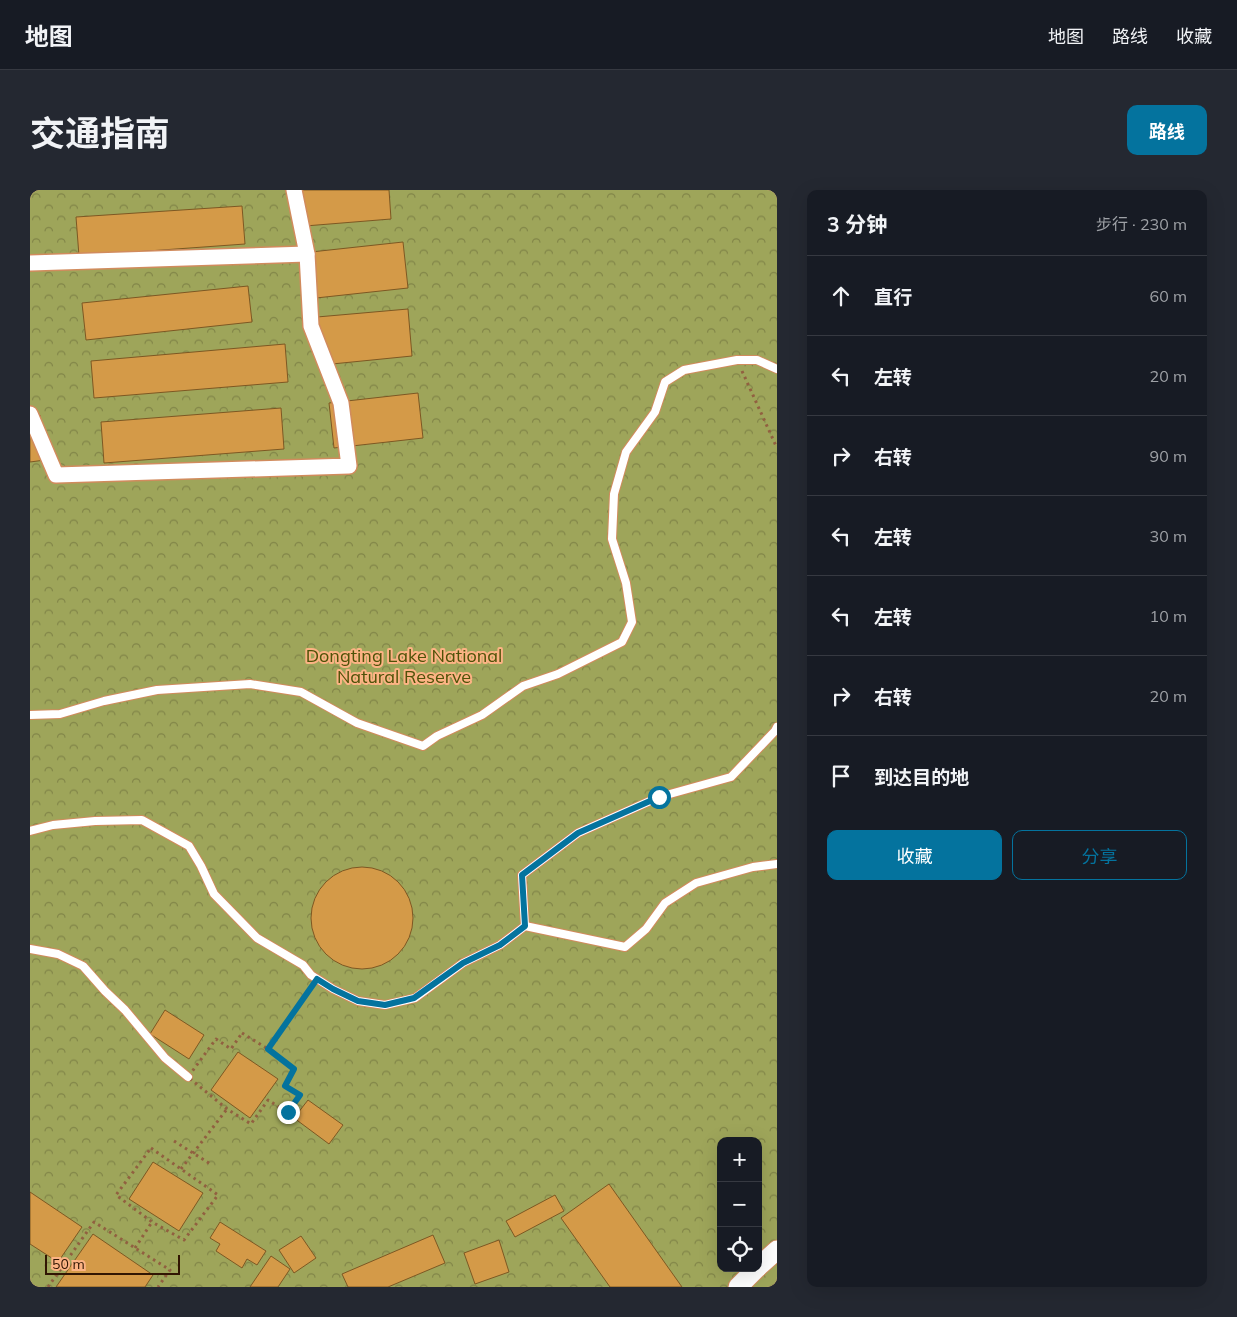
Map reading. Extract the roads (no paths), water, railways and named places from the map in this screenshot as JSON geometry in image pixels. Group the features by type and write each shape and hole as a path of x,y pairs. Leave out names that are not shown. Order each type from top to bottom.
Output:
{"street":[{"path":"30,414 56,475 349,466 342,403 310,326 306,254 294,190"},
{"path":"30,263 306,254"},
{"path":"762,1264 777,1250"},
{"path":"738,1287 754,1272"}],"lane":[{"path":"30,716 60,714 104,701 157,690 250,684 301,692 357,723 423,746 437,736 482,715 523,686 558,674 622,642 632,622 626,583 612,539 614,494 626,452 655,412 666,382 684,370 737,360 757,360 777,369"},
{"path":"525,926 522,875 578,833 659,797 731,777 775,732 777,727"},
{"path":"30,832 53,825 70,823 142,820 189,846 214,894 257,938 303,964 311,975 333,989 358,1001 385,1005 414,998 463,963 500,945 525,926 625,947 646,929 665,904 696,883 752,867 777,864"},
{"path":"30,949 58,954 83,966 125,1010 164,1058 188,1077"}],"park label":[{"name":"Dongting Lake National Natural Reserve","path":"404,665"}]}
